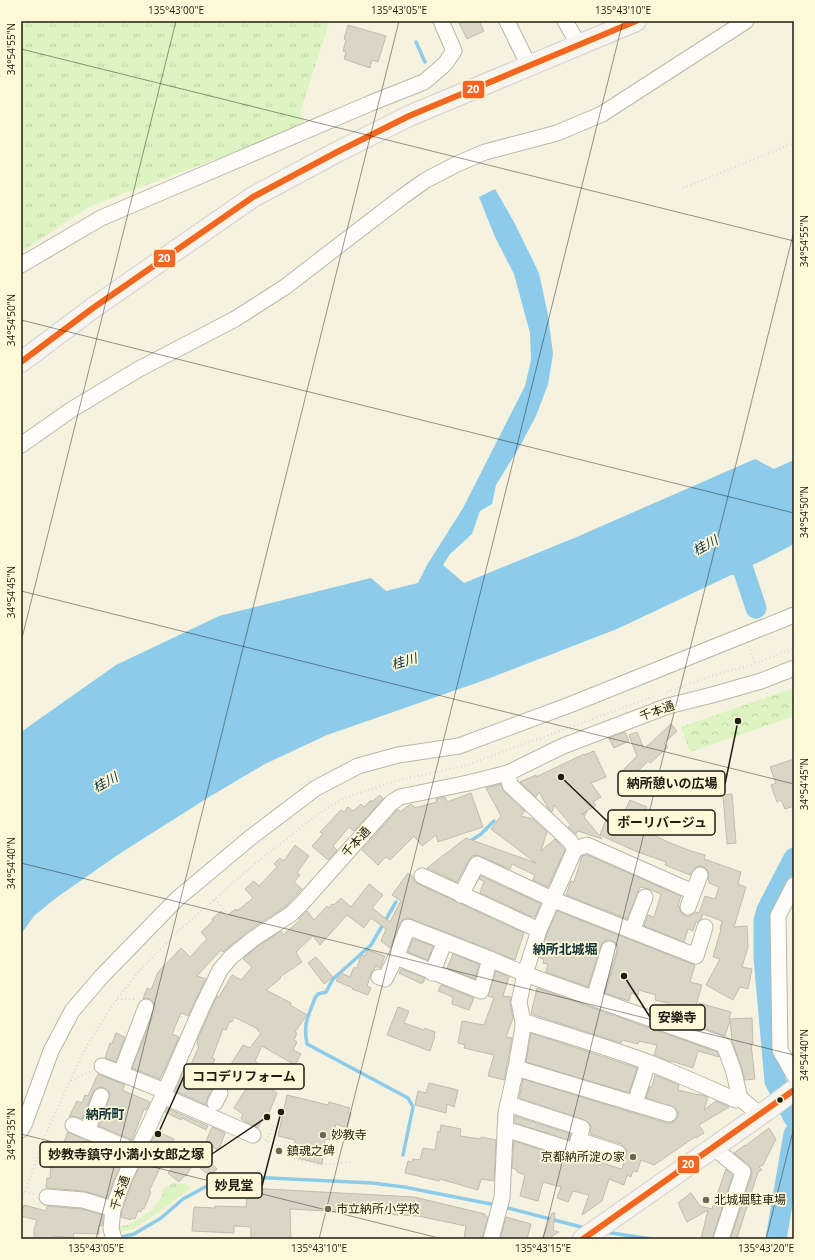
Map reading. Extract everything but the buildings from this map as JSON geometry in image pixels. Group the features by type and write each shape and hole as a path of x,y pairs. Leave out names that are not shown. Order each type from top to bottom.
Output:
{"main road":[{"path":"21,362 93,308 254,197 337,152 409,116 636,21"},
{"path":"591,1233 794,1090"}],"street":[{"path":"21,265 101,218 356,109 424,82 445,64 454,51 441,21"},
{"path":"506,21 529,66"},
{"path":"565,21 579,45"},
{"path":"21,445 71,410 139,369 235,319 285,287 426,180 485,152 557,133 602,114 746,21"},
{"path":"21,1130 24,1126 54,1044 72,1011 102,976 177,899 250,838 316,788 358,766 398,755 459,746 579,701 794,615"},
{"name":"千本通","path":"113,1234 113,1209 123,1181 164,1094 202,1006 220,970 231,957 251,941 291,914 391,803 400,797 468,784 508,773 563,746 668,706 761,681 794,668"},
{"path":"508,773 510,785 570,841 575,849"},
{"path":"575,849 588,845 693,892"},
{"path":"491,1239 500,1205 505,1129 523,1022 519,1002 525,974 539,930 554,900 575,849"},
{"path":"461,895 477,864 554,900 696,956 705,927"},
{"path":"688,907 700,874"},
{"path":"422,876 539,930"},
{"path":"794,885 778,916 780,1050 794,1075"},
{"path":"632,931 645,897"},
{"path":"379,977 386,979 408,927 490,958 525,974 724,1045 740,1098"},
{"path":"432,973 445,941"},
{"path":"594,998 609,949"},
{"path":"396,957 432,973 481,991 490,958"},
{"path":"120,1073 146,1007"},
{"path":"523,1022 596,1044 648,1063 687,1078 736,1100 740,1098 765,1111"},
{"path":"635,1103 648,1063"},
{"path":"102,1066 164,1094 214,1105 260,1138"},
{"path":"516,1068 668,1114"},
{"path":"87,1131 101,1096"},
{"path":"505,1129 575,1151 582,1128 508,1104"},
{"path":"73,1125 137,1152"},
{"path":"578,1140 618,1153"},
{"path":"713,1147 742,1172 721,1239"},
{"path":"47,1197 82,1200 113,1209"}],"path":[{"path":"683,188 794,143"},
{"path":"745,634 755,664"},
{"path":"215,899 251,941"},
{"path":"70,1081 102,1066"},
{"path":"275,1123 260,1138 292,1148"},
{"path":"297,1133 292,1137 287,1147 288,1152 294,1158 320,1165 352,1162"}],"green space":[{"path":"21,21 330,21 300,112 306,126 90,206 21,252"},
{"path":"794,688 794,716 690,752 681,727"},
{"path":"174,1183 185,1184 191,1188 162,1210 133,1229 118,1232 117,1227 129,1225 152,1210 161,1198 164,1188"}],"water":[{"name":"桂川","path":"495,189 514,222 539,273 548,315 553,354 548,384 536,416 520,446 496,485 492,504 480,511 472,534 450,554 443,565 464,583 579,536 755,459 774,469 794,460 794,544 617,629 485,680 327,735 265,764 209,797 119,854 56,898 34,916 21,934 21,732 116,665 219,616 371,578 386,591 418,583 427,565 463,508 525,386 531,360 530,333 514,274 495,237 479,197"}],"waterway":[{"path":"416,42 425,62"},
{"name":"桂川","path":"720,553 743,569 756,608"},
{"path":"469,842 481,834 494,821"},
{"path":"794,858 767,910 764,921 764,958 775,1081 794,1118"},
{"path":"396,902 371,945 333,979 326,992 318,994 315,998 308,1015 306,1037 307,1044 408,1098 413,1107 403,1155"},
{"path":"776,1239 794,1134"},
{"path":"118,1238 134,1234 161,1218 183,1199 220,1179 247,1177 372,1183 404,1187 496,1205"},
{"path":"504,1207 585,1228"},
{"path":"605,1232 651,1239"}],"transit line":[{"name":"20","path":"21,362 93,308 253,197 337,152 409,116 636,21"},
{"name":"20","path":"583,1239 794,1090"}],"place":[{"name":"納所憩いの広場","path":"738,721"},
{"name":"ボーリバージュ","path":"561,777"},
{"name":"安樂寺","path":"624,976"},
{"name":"妙見堂","path":"281,1112"},
{"name":"妙教寺鎮守小満小女郎之塚","path":"267,1117"},
{"name":"ココデリフォーム","path":"158,1134"},
{"name":"妙教寺","path":"323,1135"},
{"name":"鎮魂之碑","path":"279,1151"},
{"name":"京都納所淀の家","path":"633,1157"},
{"name":"北城堀駐車場","path":"706,1200"},
{"name":"市立納所小学校","path":"328,1209"}],"district":[{"name":"納所北城堀","path":"565,949"},
{"name":"納所町","path":"105,1114"}]}
